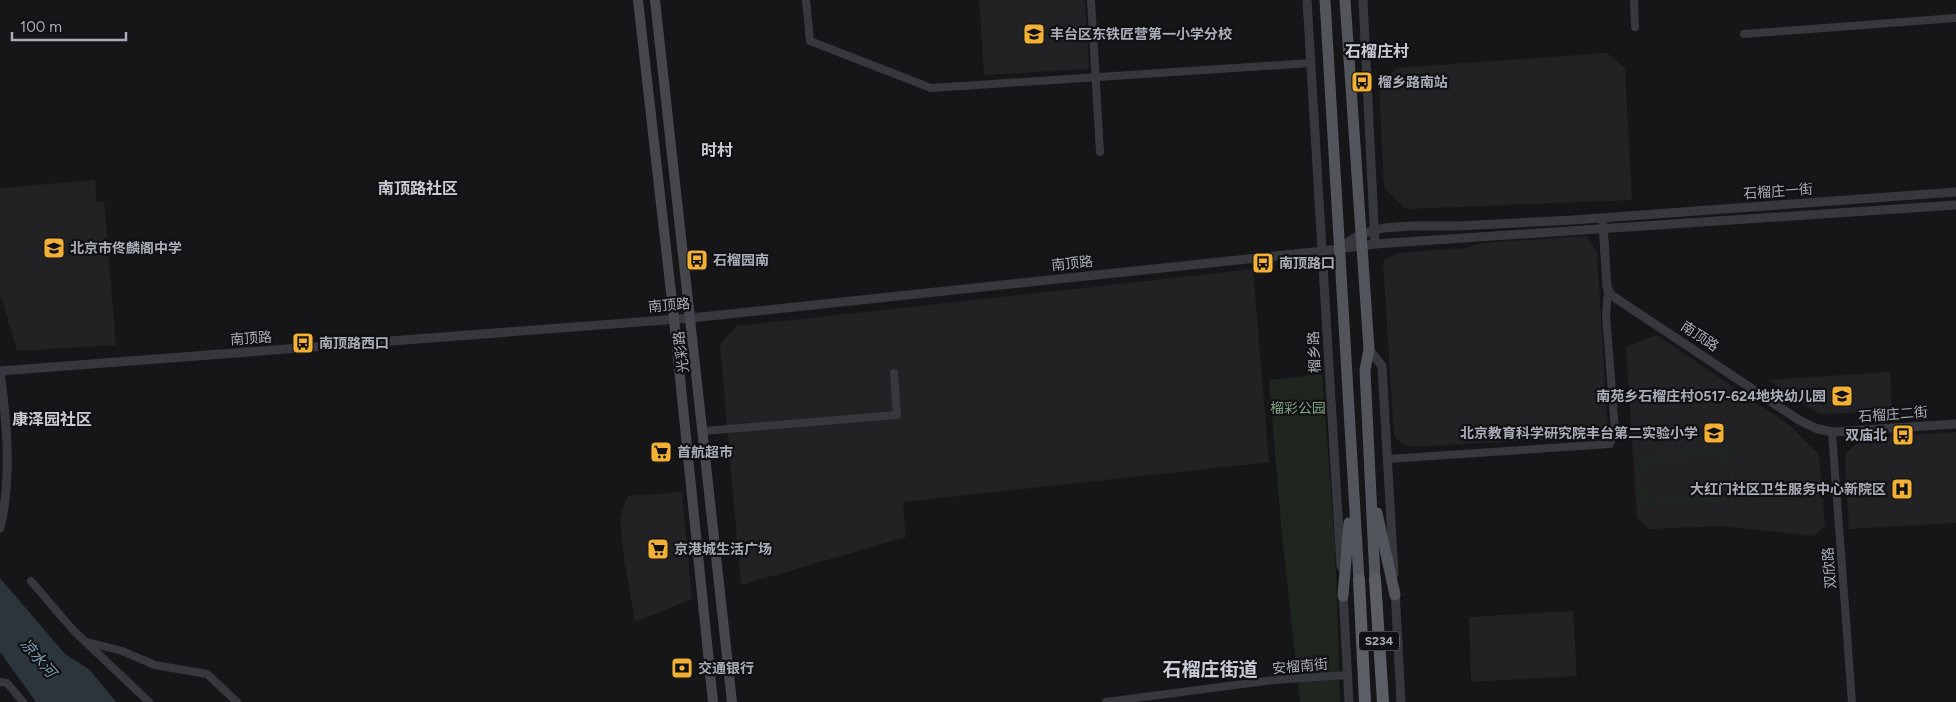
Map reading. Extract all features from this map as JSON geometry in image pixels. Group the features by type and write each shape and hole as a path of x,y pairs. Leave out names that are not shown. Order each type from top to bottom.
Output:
{"highway":[{"name":"S234","path":"1375,579 1383,702"},
{"name":"S234","path":"1359,580 1365,702"}],"main road":[{"name":"光彩路","path":"638,0 674,319 713,702"},
{"name":"光彩路","path":"655,0 704,431 732,702"},
{"path":"1325,0 1359,580"},
{"path":"1345,0 1361,240 1365,265 1369,349 1364,370 1375,579"},
{"path":"1370,481 1395,595"},
{"path":"1343,596 1352,484"}],"street":[{"path":"806,0 810,40 931,88 1311,62"},
{"path":"1091,0 1100,152"},
{"name":"榴乡路","path":"1306,0 1323,251 1349,702"},
{"path":"1363,0 1375,244"},
{"path":"1634,0 1635,27"},
{"path":"1744,34 1956,18"},
{"name":"石榴庄一街","path":"1602,218 1956,192"},
{"name":"石榴庄一街","path":"1603,229 1956,205"},
{"name":"南顶路","path":"0,371 691,318 1323,251 1339,248 1361,240 1374,230 1411,226 1457,226 1602,218"},
{"path":"1388,459 1610,444 1615,430 1606,315 1608,290 1602,218"},
{"name":"南顶路","path":"1361,240 1375,244 1603,229"},
{"name":"南顶路","path":"1608,290 1614,297 1799,420 1815,428 1832,432"},
{"path":"1369,349 1382,366 1402,702"},
{"path":"0,371 6,456 4,505 0,528"},
{"path":"704,431 897,415 894,373"},
{"name":"石榴庄二街","path":"1832,432 1956,424"},
{"name":"双欣路","path":"1832,432 1852,702"},
{"path":"31,581 73,630 149,702"},
{"path":"85,641 122,651 155,665 207,674 237,702"},
{"name":"安榴南街","path":"1106,702 1274,680 1347,675"},
{"path":"0,682 6,683 23,702"}],"shaded area":[{"name":"丰台区东铁匠营第一小学分校","path":"979,0 1085,0 1089,69 984,75"},
{"path":"1607,53 1625,68 1632,200 1406,209 1384,187 1379,87 1396,68"},
{"name":"北京市佟麟阁中学","path":"95,180 97,202 104,201 116,345 17,351 0,293 0,188"},
{"path":"1586,236 1597,252 1608,436 1411,447 1397,440 1394,435 1383,263 1385,259 1398,253 1466,248 1481,243"},
{"path":"1253,269 1269,462 903,502 906,537 741,585 720,345 736,326"},
{"name":"北京教育科学研究院丰台第二实验小学","path":"1657,335 1789,425 1819,454 1825,525 1814,536 1721,526 1649,529 1637,518 1626,347"},
{"name":"南苑乡石榴庄村0517-624地块幼儿园","path":"1890,372 1892,412 1819,414 1768,380"},
{"name":"大红门社区卫生服务中心新院区","path":"1956,432 1956,523 1849,529 1845,455 1861,438"},
{"name":"京港城生活广场","path":"682,492 692,599 635,622 624,558 620,518 626,500 628,496"},
{"path":"1573,611 1577,676 1471,682 1469,617"}],"green space":[{"name":"榴彩公园","path":"1322,374 1335,546 1340,702 1300,702 1281,525 1269,380"},
{"path":"1733,448 1734,454 1724,455 1733,467 1733,487 1724,498 1717,502 1675,506 1654,505 1643,497 1637,485 1638,471 1646,460 1642,460 1641,455","holes":["1715,456 1723,461 1730,473 1730,483 1722,494 1717,497 1656,501 1646,493 1642,482 1645,471 1653,461"]}],"water":[{"name":"凉水河","path":"0,578 65,654 90,670 116,702 36,702 0,652"}],"place":[{"name":"丰台区东铁匠营第一小学分校","path":"1034,34"},
{"name":"榴乡路南站","path":"1362,82"},
{"name":"北京市佟麟阁中学","path":"54,248"},
{"name":"石榴园南","path":"697,260"},
{"name":"南顶路口","path":"1263,263"},
{"name":"南顶路西口","path":"303,343"},
{"name":"南苑乡石榴庄村0517-624地块幼儿园","path":"1842,396"},
{"name":"北京教育科学研究院丰台第二实验小学","path":"1714,433"},
{"name":"双庙北","path":"1903,435"},
{"name":"首航超市","path":"661,452"},
{"name":"大红门社区卫生服务中心新院区","path":"1902,489"},
{"name":"京港城生活广场","path":"658,549"},
{"name":"交通银行","path":"682,668"}],"district":[{"name":"石榴庄村","path":"1377,51"},
{"name":"时村","path":"717,150"},
{"name":"南顶路社区","path":"418,188"},
{"name":"康泽园社区","path":"52,419"},
{"name":"石榴庄街道","path":"1210,669"}]}
